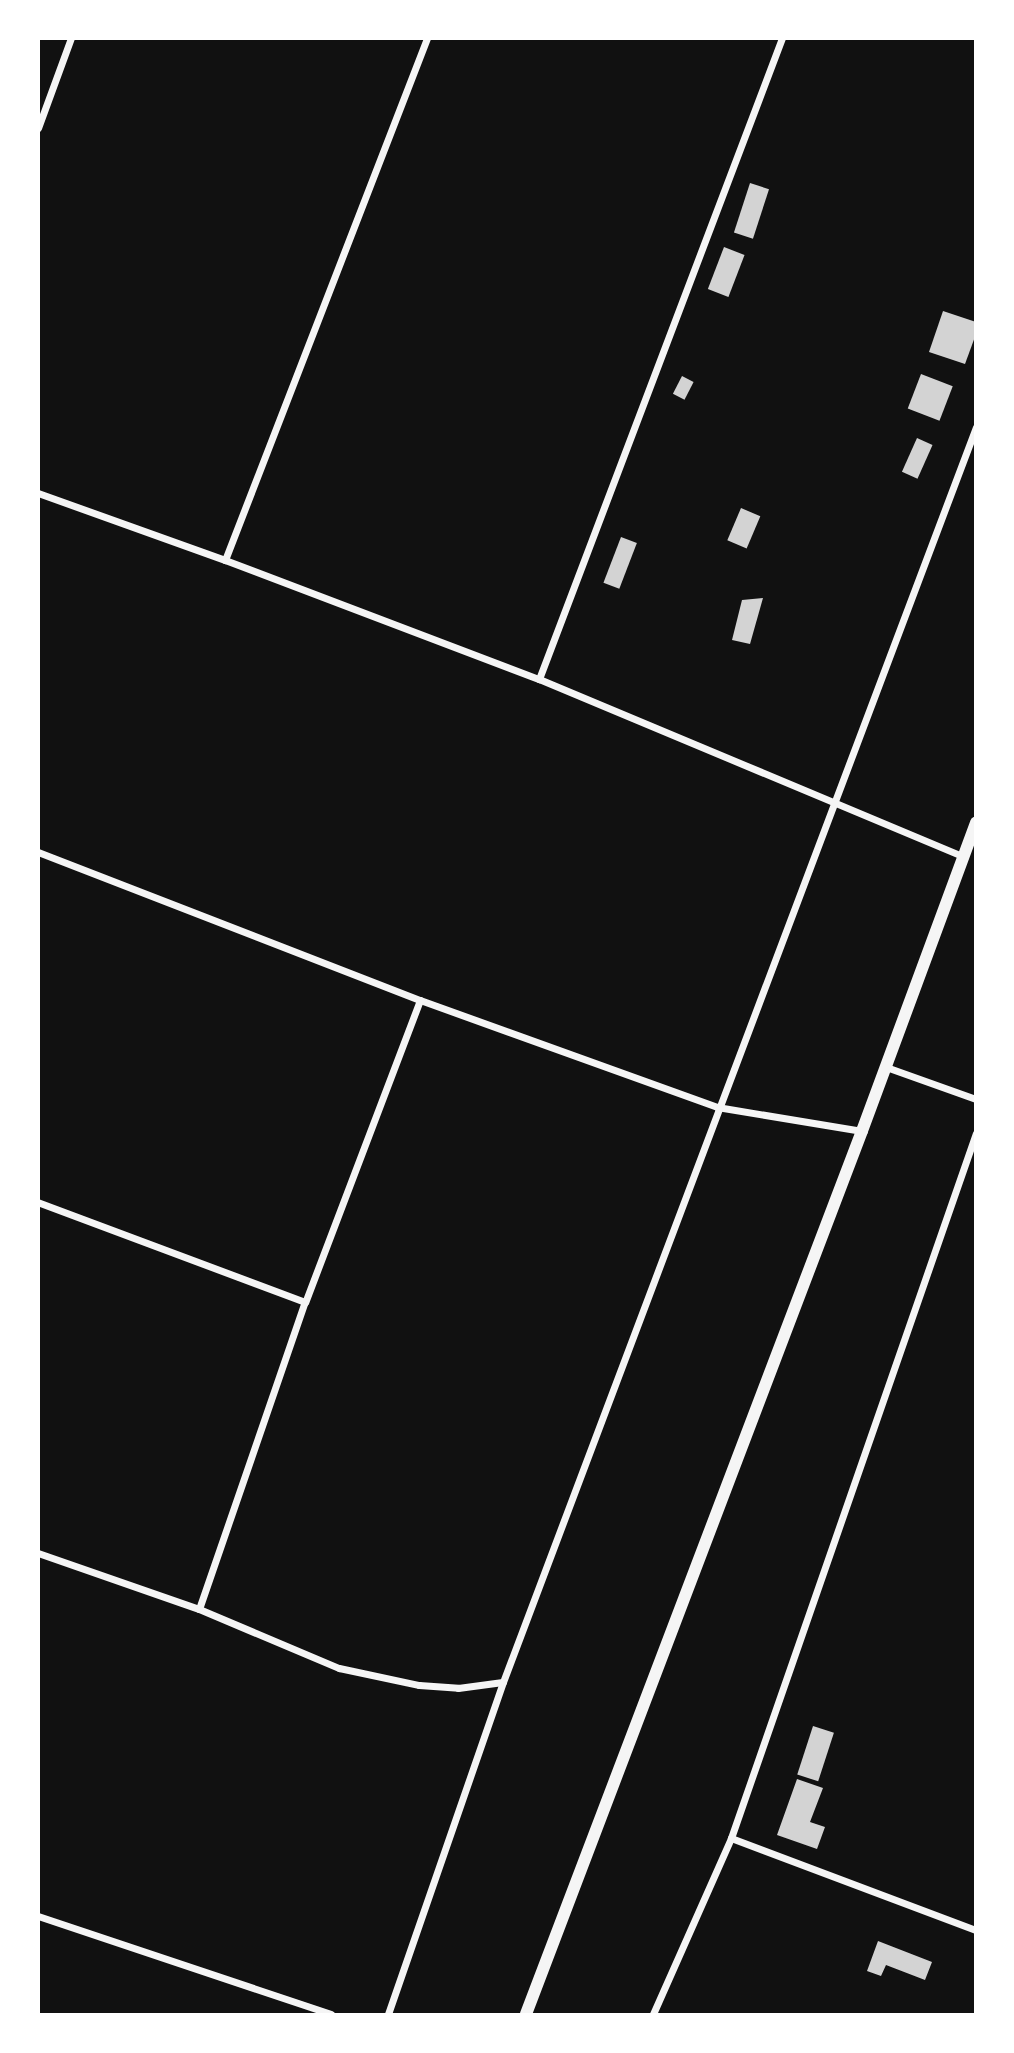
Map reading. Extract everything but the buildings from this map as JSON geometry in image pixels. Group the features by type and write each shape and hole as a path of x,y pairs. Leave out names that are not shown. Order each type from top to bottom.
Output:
{"street":[{"path":"38,128 71,38"},
{"path":"225,560 427,38"},
{"path":"539,679 782,38"},
{"path":"388,2014 503,1682 717,1107 835,803 975,427"},
{"path":"38,493 225,560 539,679 963,856"},
{"path":"526,2014 863,1130 975,822"},
{"path":"38,852 420,1000 717,1107 863,1130"},
{"path":"199,1609 305,1302 420,1000"},
{"path":"886,1067 975,1099"},
{"path":"653,2014 731,1838 975,1133"},
{"path":"38,1202 305,1302"},
{"path":"38,1553 199,1609 307,1656 382,1679 458,1688 503,1682"},
{"path":"731,1838 975,1930"},
{"path":"38,1916 331,2014"}]}
